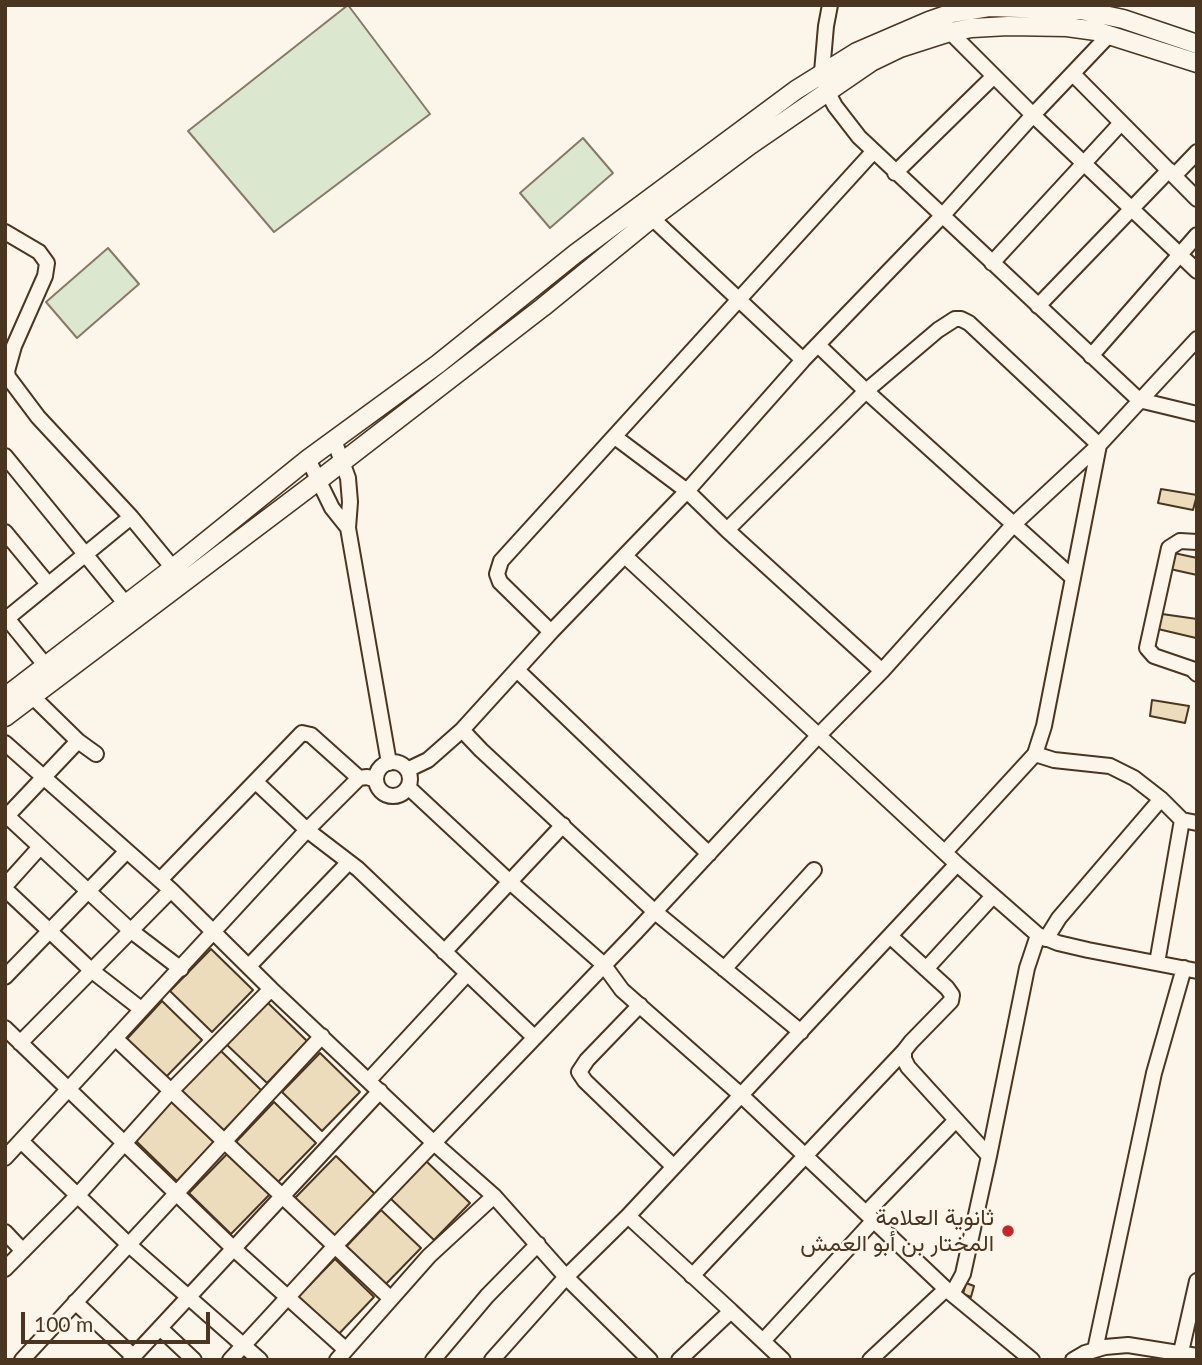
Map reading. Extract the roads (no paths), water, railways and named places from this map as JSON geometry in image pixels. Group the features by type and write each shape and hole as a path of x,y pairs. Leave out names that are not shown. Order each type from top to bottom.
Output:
{"main road":[{"path":"5,697 173,568 308,459 438,364 575,254 822,72 875,42 952,13 989,7 1081,10 1123,19 1197,44"},
{"path":"5,718 543,307 652,218 871,62 900,48 950,32 986,26 1067,26 1110,34 1197,63"}],"street":[{"path":"831,5 826,26 822,72 827,91 842,117 873,152 1139,400 1197,414"},
{"path":"950,32 1082,163 1197,271"},
{"path":"407,770 428,760 462,730 551,632 688,491 803,360 942,216 1110,34"},
{"path":"1073,74 1197,199"},
{"path":"895,173 994,76"},
{"path":"992,263 1121,122"},
{"path":"551,632 500,582 498,567 738,298 873,152"},
{"path":"1038,306 1132,209 1197,152"},
{"path":"652,218 803,360"},
{"path":"5,232 38,252 47,263 14,346 8,377 38,417 131,517 173,568"},
{"path":"1091,356 1197,235"},
{"path":"727,530 866,391 938,330 955,319 970,323 1099,445"},
{"path":"230,1360 334,1247 882,671 1014,524 1099,445 1197,339"},
{"path":"818,345 1072,577"},
{"path":"615,437 688,491 882,671"},
{"path":"334,440 348,478 348,528 389,763"},
{"path":"945,852 1035,754 1044,726 1099,445"},
{"path":"5,456 125,603"},
{"path":"308,459 332,508 348,528"},
{"path":"46,666 6,618 131,517"},
{"path":"5,532 48,584"},
{"path":"1197,542 1180,541 1169,548 1147,648 1154,656 1192,669 1197,674"},
{"path":"625,555 957,864 1042,937 1088,950 1191,969 1154,1073 1096,1350"},
{"path":"517,670 709,854"},
{"path":"32,696 78,741 96,754"},
{"path":"462,730 654,911 801,1032"},
{"path":"359,779 307,733 298,736 165,885 130,930 91,970 11,1039 125,1142 341,1354 429,1256 494,1196"},
{"path":"78,741 6,815 130,930 181,969"},
{"path":"5,743 216,932 271,989 494,1196 566,1277 650,1360"},
{"path":"1035,754 1054,760 1110,766 1134,778 1190,821 1157,962"},
{"path":"389,763 402,765 407,770 410,778 408,787 402,793 393,796 378,788 377,772 382,766 389,763"},
{"path":"5,1158 141,1009 216,932 307,830 359,779 367,777 376,780"},
{"path":"256,782 307,830 348,863 534,1037"},
{"path":"408,787 603,964 622,990 742,1096 949,1291 1032,1360"},
{"path":"870,1360 949,1291 963,1274 1027,968 1042,937 1161,799"},
{"path":"444,952 563,825"},
{"path":"40,847 5,887 91,970 141,1009"},
{"path":"5,977 127,851"},
{"path":"249,966 348,863"},
{"path":"492,1360 566,1277 742,1096 957,864"},
{"path":"724,969 814,870"},
{"path":"926,969 993,896"},
{"path":"692,1276 951,1001 952,995 947,988 890,936"},
{"path":"369,1080 467,974"},
{"path":"5,1269 77,1196 171,1091 271,989"},
{"path":"640,1005 587,1060 579,1072 585,1081 674,1167"},
{"path":"26,1358 322,1036"},
{"path":"115,1038 391,1299"},
{"path":"904,1051 908,1067 989,1156"},
{"path":"75,1302 132,1358 380,1091"},
{"path":"763,1341 956,1120"},
{"path":"22,1141 128,1244 260,1360"},
{"path":"628,1216 783,1360"},
{"path":"5,1232 23,1251"},
{"path":"433,1360 487,1296 538,1244"},
{"path":"1181,1352 1197,1281"},
{"path":"678,1360 731,1311"},
{"path":"160,1328 194,1360"},
{"path":"1073,1360 1096,1350 1128,1345 1197,1356"}],"place":[{"name":"ثانوية العلامة المختار بن أبو العمش","path":"1008,1231"}]}
